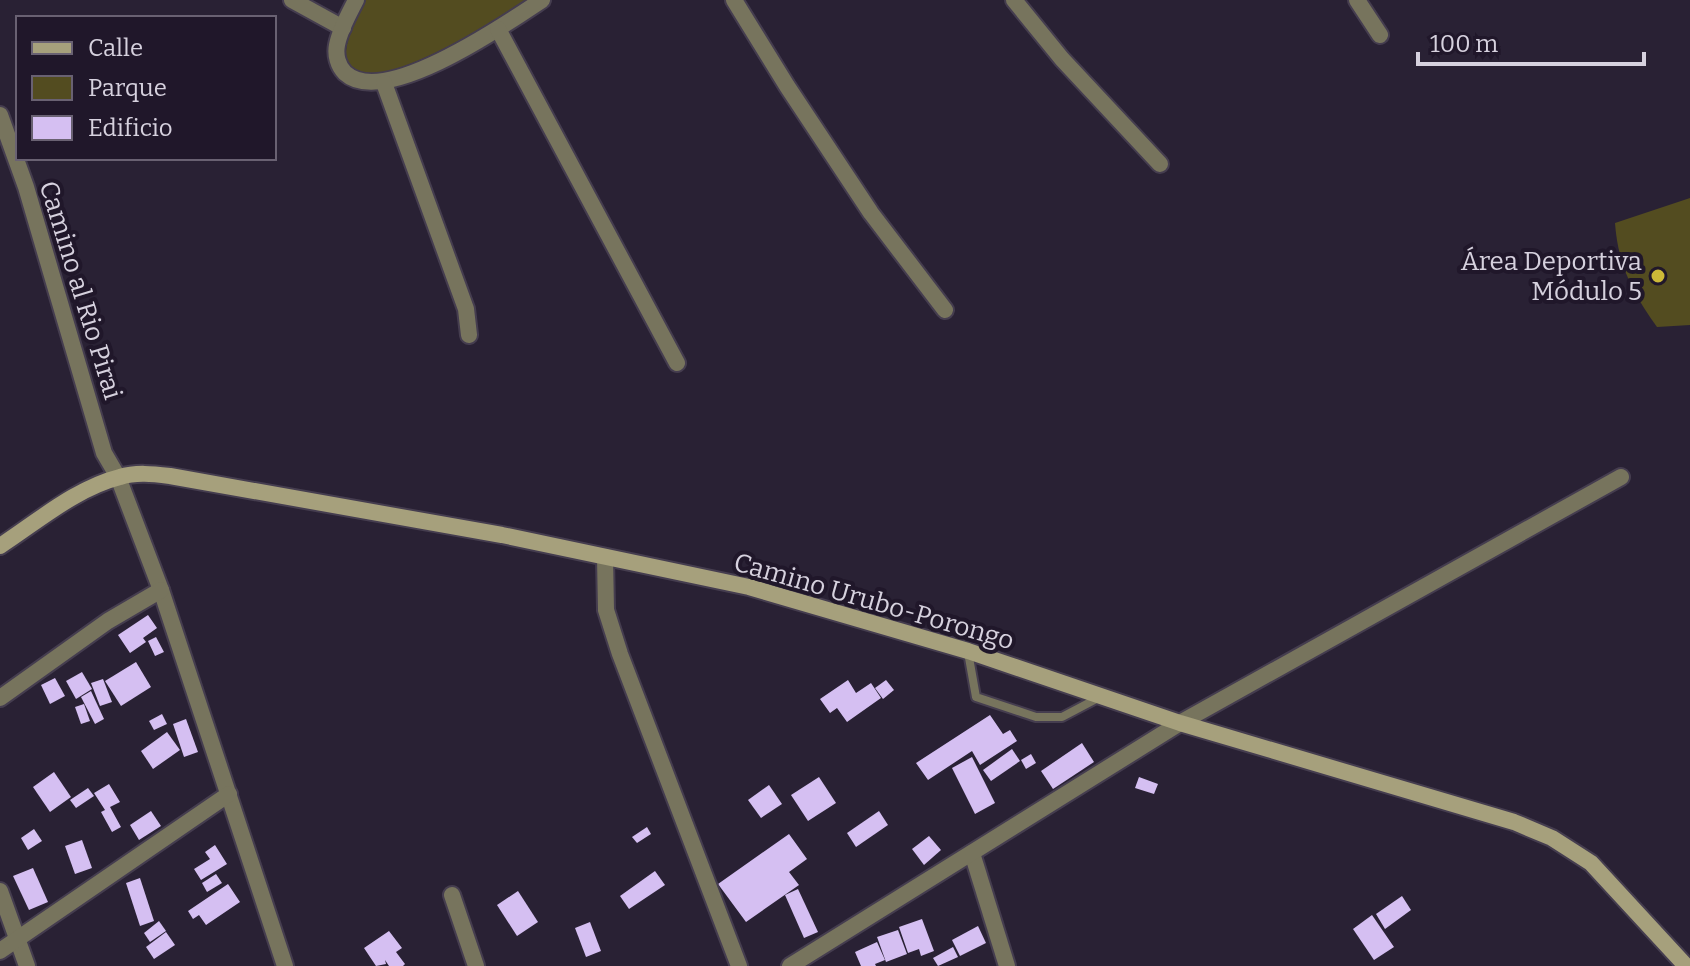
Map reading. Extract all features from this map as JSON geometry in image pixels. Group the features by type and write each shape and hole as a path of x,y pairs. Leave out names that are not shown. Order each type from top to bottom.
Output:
{"main road":[{"name":"Camino Urubo-Porongo","path":"0,546 80,494 118,477 143,473 502,535 749,587 968,651 1180,723 1514,822 1552,838 1591,863 1686,966"}],"street":[{"path":"292,0 343,28"},
{"path":"356,0 336,48 339,67 351,78 363,83 384,83 446,58 542,0"},
{"path":"734,0 871,213 945,310"},
{"path":"1014,0 1062,59 1160,164"},
{"path":"1357,0 1380,35"},
{"path":"498,29 677,363"},
{"path":"384,83 466,309 469,335"},
{"name":"Camino al Rio Pirai","path":"0,115 16,159"},
{"name":"Camino al Rio Pirai","path":"16,160 104,453 118,477 161,590 285,966"},
{"path":"790,966 1180,723 1621,477"},
{"path":"605,557 606,610 620,654 739,966"},
{"path":"0,698 108,621 161,590"},
{"path":"0,951 229,794"},
{"path":"972,853 1007,966"},
{"path":"0,891 27,966"},
{"path":"452,895 476,966"}],"lane":[{"path":"968,651 976,697 1036,717 1062,717 1101,696"}],"green space":[{"path":"366,0 527,0 460,41 427,57 369,75 351,70 346,51 351,31"},
{"name":"Área Deportiva Módulo 5","path":"1690,198 1690,325 1657,327 1628,278 1619,252 1615,223"}],"building":[{"path":"148,615 157,628 143,638 146,642 130,653 118,635"},
{"path":"156,637 164,652 155,656 148,641"},
{"path":"136,662 151,687 121,706 105,681"},
{"path":"82,672 92,689 76,699 66,681"},
{"path":"55,678 65,696 50,704 41,685"},
{"path":"103,679 112,702 100,706 91,683"},
{"path":"848,680 856,693 871,683 881,698 847,722 837,708 830,713 820,699"},
{"path":"886,680 894,690 883,699 875,688"},
{"path":"91,691 104,719 95,724 81,697"},
{"path":"84,704 90,721 81,724 75,707"},
{"path":"162,714 167,724 154,730 149,721"},
{"path":"990,715 1003,734 1010,730 1017,741 980,765 972,751 928,780 916,763"},
{"path":"186,719 198,752 184,757 173,724"},
{"path":"167,732 180,750 153,769 141,751"},
{"path":"1082,743 1094,762 1053,789 1041,771"},
{"path":"1012,749 1020,761 991,781 983,770"},
{"path":"1031,754 1036,763 1026,769 1021,760"},
{"path":"972,757 995,803 975,814 952,768"},
{"path":"54,772 71,797 50,812 33,787"},
{"path":"819,777 836,803 808,821 791,795"},
{"path":"1139,777 1158,784 1154,794 1135,788"},
{"path":"109,784 120,802 110,807 121,827 112,832 101,812 105,810 94,793"},
{"path":"769,785 782,804 761,818 748,800"},
{"path":"88,788 94,796 76,808 70,800"},
{"path":"151,811 161,826 139,840 130,825"},
{"path":"879,811 888,825 856,847 847,833"},
{"path":"647,827 651,834 637,843 632,837"},
{"path":"34,829 42,841 28,850 21,838"},
{"path":"789,834 807,859 789,872 799,885 746,922 718,884"},
{"path":"929,836 941,850 924,865 912,849"},
{"path":"82,840 92,868 75,874 65,846"},
{"path":"215,845 227,864 201,880 194,869 210,859 205,852"},
{"path":"33,868 48,902 29,910 13,876"},
{"path":"655,871 665,885 629,909 620,896"},
{"path":"216,874 222,883 207,892 202,883"},
{"path":"140,878 154,921 140,926 126,883"},
{"path":"228,884 240,902 206,925 199,915 193,919 188,911"},
{"path":"798,889 818,932 804,938 785,895"},
{"path":"518,891 538,922 517,936 497,905"},
{"path":"1402,896 1411,910 1385,929 1376,914"},
{"path":"1372,915 1394,947 1374,960 1353,929"},
{"path":"922,919 934,951 921,956 919,949 908,953 899,927"},
{"path":"159,921 166,931 150,942 144,933"},
{"path":"590,922 601,951 586,957 575,928"},
{"path":"978,926 986,943 960,956 952,940"},
{"path":"898,930 907,954 886,962 877,937"},
{"path":"389,931 402,948 396,952 405,964 403,966 389,966 385,960 386,964 376,966 364,948"},
{"path":"166,932 175,945 154,959 146,947"},
{"path":"877,942 885,960 876,966 861,966 855,952"},
{"path":"953,947 958,957 938,966 933,958"}],"place":[{"name":"Área Deportiva Módulo 5","path":"1658,276"}]}
